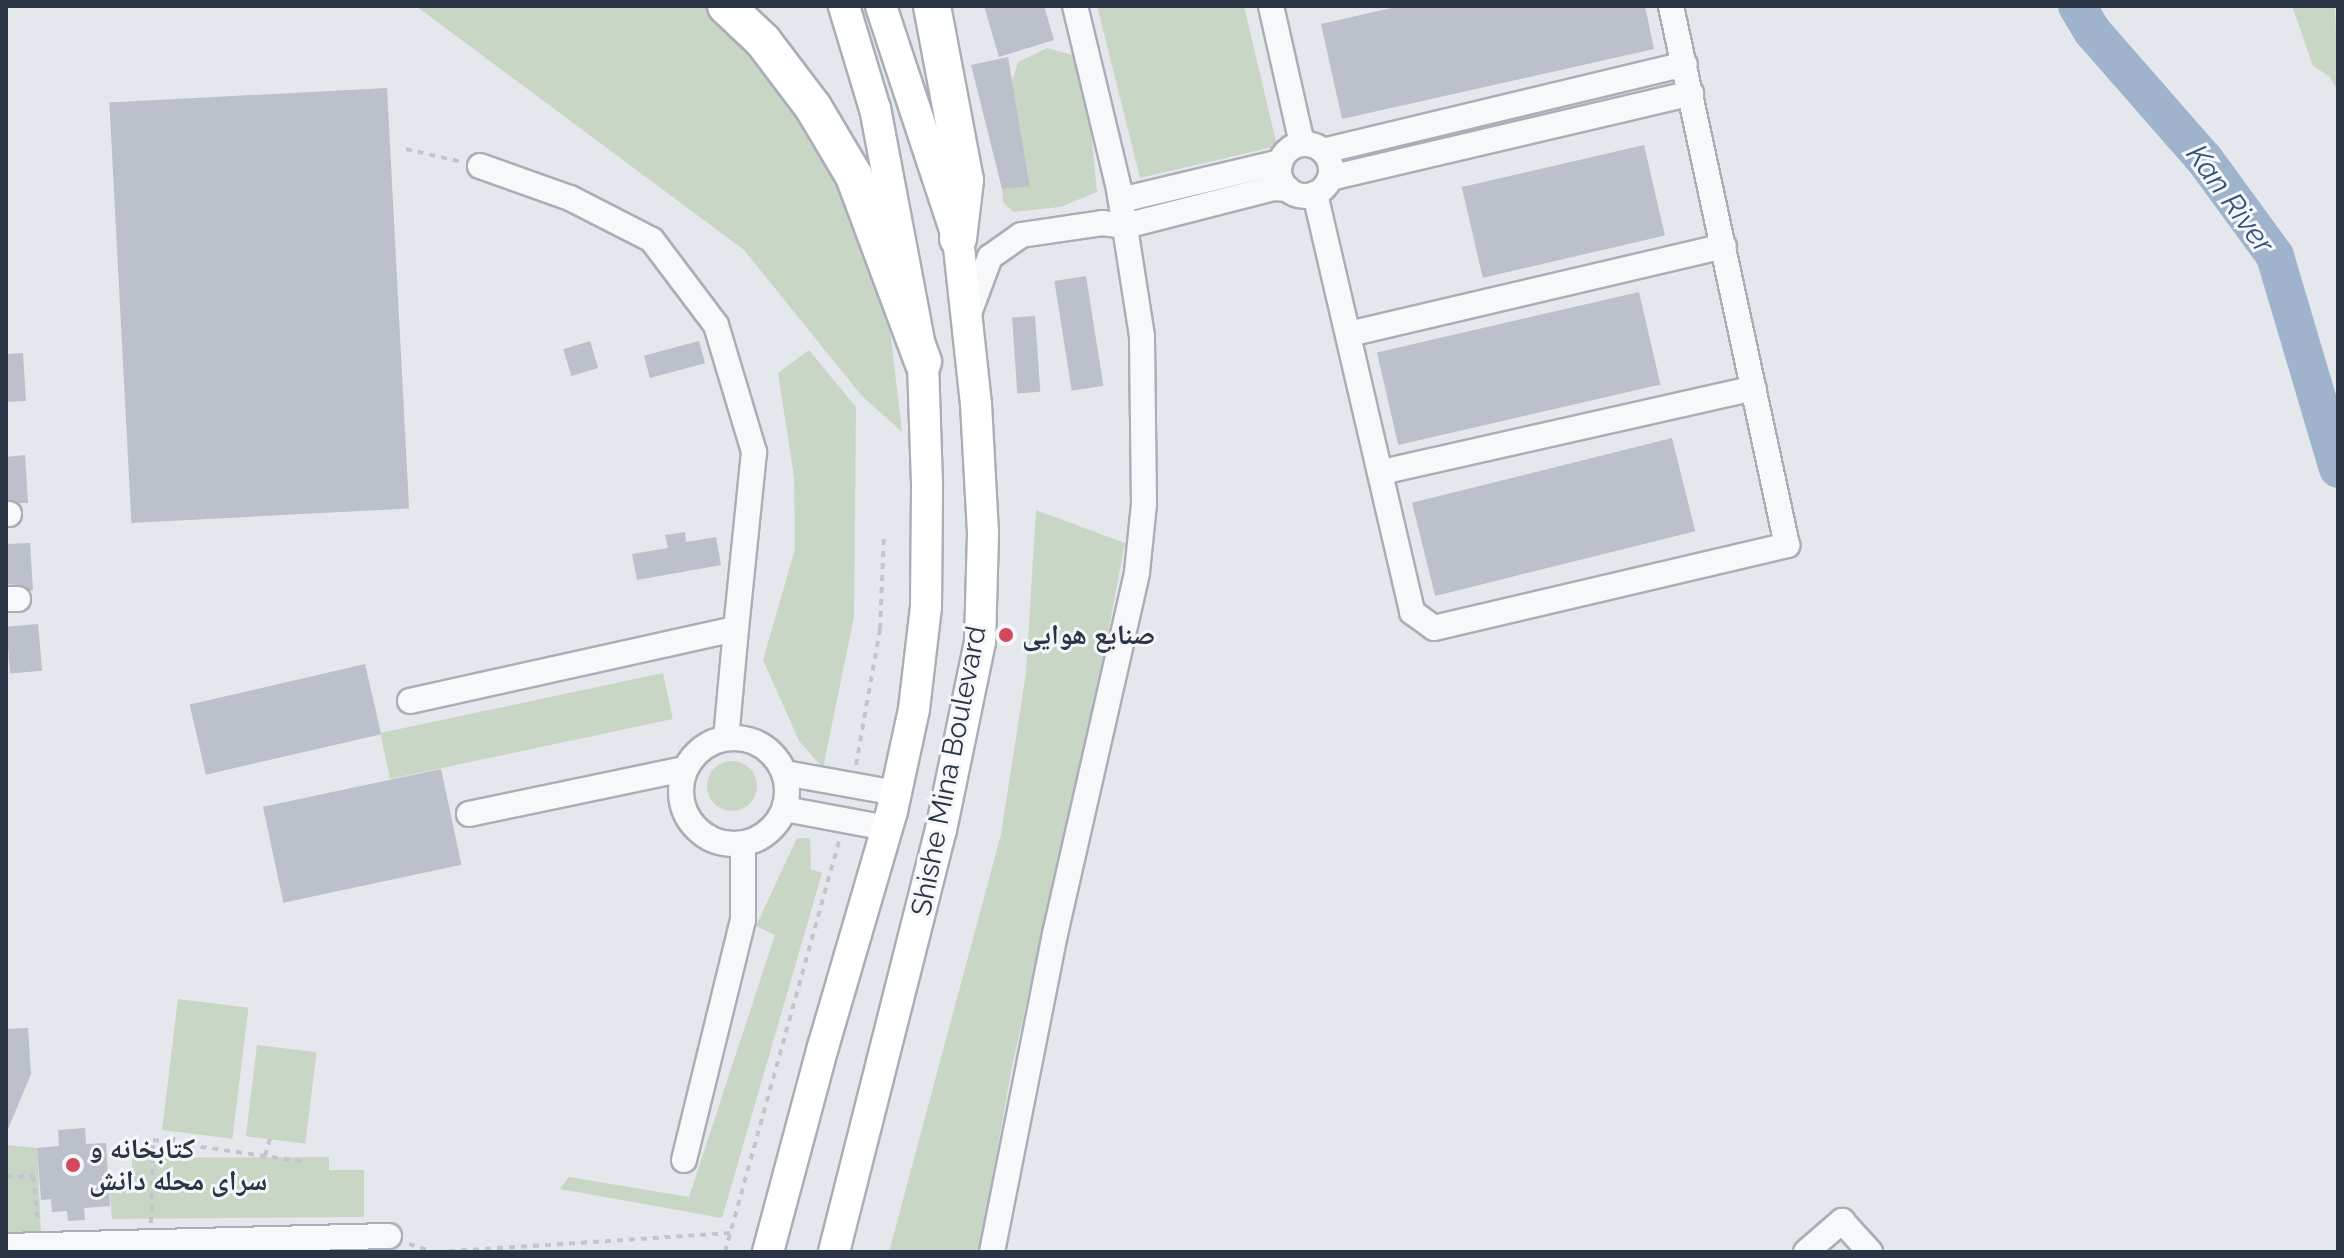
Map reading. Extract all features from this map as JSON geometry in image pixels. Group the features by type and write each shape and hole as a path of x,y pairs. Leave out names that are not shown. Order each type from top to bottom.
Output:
{"highway":[{"path":"726,6 763,41 780,63 813,107 854,176 923,362"},
{"path":"932,6 965,180 958,239"}],"main road":[{"name":"Shishe Mina Boulevard","path":"768,1252 896,793 914,709 926,607 927,484 923,362 875,109 844,6"},
{"name":"Shishe Mina Boulevard","path":"834,1252 941,830 980,642 983,533 958,239 881,6"}],"street":[{"path":"992,1252 1055,934 1137,572 1144,504 1142,336 1121,200 1075,6"},
{"path":"1271,6 1313,147 1331,163 1323,186 1349,334 1412,612 1434,628 1787,545 1671,6"},
{"path":"1288,189 1280,176 1281,162 1289,150 1685,64"},
{"path":"966,322 990,257 1021,235 1102,223 1125,226 1274,188 1288,189 1301,196 1323,186 1691,93"},
{"path":"1121,200 1281,162"},
{"path":"480,166 570,198 652,240 716,325 754,452 726,738"},
{"path":"1349,334 1724,246"},
{"path":"1382,472 1754,388"},
{"path":"410,701 736,629"},
{"path":"726,738 745,738 762,745 776,757 785,773 788,791 785,809 775,825 761,838 743,844 725,844 709,838 691,823 681,801 685,769 694,755 709,744 726,738"},
{"path":"469,814 685,769"},
{"path":"785,773 896,793"},
{"path":"785,809 887,828"},
{"path":"684,1160 743,920 743,844"},
{"path":"1806,1252 1842,1221 1870,1252"},
{"path":"6,1246 389,1236"}],"path":[{"path":"406,149 480,166"},
{"path":"852,785 880,629 884,534"},
{"path":"725,1252 844,820"},
{"path":"173,1143 174,1132"},
{"path":"265,1156 270,1139"},
{"path":"151,1225 153,1140 305,1162"},
{"path":"6,1177 33,1176 38,1228 30,1228"},
{"path":"437,1252 730,1233"}],"green space":[{"path":"416,6 711,6 830,151 889,321 902,432 861,395 744,250"},
{"path":"1097,6 1244,6 1277,146 1140,178"},
{"path":"2292,6 2335,6 2338,91 2329,76 2313,66"},
{"path":"1047,48 1076,56 1089,110 1097,192 1060,207 1013,212 1003,202 1002,189 1030,185 1012,82 1018,62"},
{"path":"809,350 856,407 854,617 823,768 799,741 763,660 795,549 794,477 778,373"},
{"path":"1036,510 1125,543 1103,660 1012,1067 979,1252 889,1252 1001,834 1026,673"},
{"path":"663,673 673,719 390,779 380,733"},
{"path":"732,761 750,768 757,786 750,804 732,811 714,804 707,786 714,768"},
{"path":"797,838 810,838 811,869 822,873 722,1218 560,1189 569,1177 689,1197 775,935 756,926"},
{"path":"178,999 248,1008 232,1139 162,1130"},
{"path":"257,1045 317,1052 305,1144 246,1136"},
{"path":"6,1145 37,1148 41,1232 6,1233"},
{"path":"329,1157 329,1170 364,1170 364,1217 112,1219 109,1182 132,1182 132,1158"}],"building":[{"path":"984,6 1044,6 1054,40 999,57"},
{"path":"1400,6 1645,6 1654,49 1342,119 1321,24"},
{"path":"1008,57 1030,186 1002,189 971,65"},
{"path":"387,88 409,508 131,523 109,103"},
{"path":"1644,145 1665,236 1483,278 1462,187"},
{"path":"1086,276 1103,386 1072,391 1054,281"},
{"path":"1639,292 1660,385 1398,445 1377,353"},
{"path":"1035,316 1040,392 1017,393 1012,318"},
{"path":"590,341 598,368 571,376 563,349"},
{"path":"699,341 705,363 650,378 644,356"},
{"path":"23,353 26,401 6,402 6,354"},
{"path":"1672,438 1695,531 1435,596 1412,503"},
{"path":"25,455 28,503 19,503 6,499 6,457"},
{"path":"685,532 686,542 716,537 721,565 637,580 632,554 668,548 665,535"},
{"path":"30,543 33,590 30,591 25,586 6,584 6,544"},
{"path":"38,624 42,671 10,674 6,627"},
{"path":"365,664 381,734 206,775 190,704"},
{"path":"441,769 461,865 283,903 263,807"},
{"path":"28,1028 31,1074 6,1134 6,1029"},
{"name":"کتابخانه و سرای محله دانش","path":"85,1128 86,1144 106,1143 110,1206 84,1208 85,1220 68,1221 67,1211 52,1212 51,1199 41,1200 37,1148 59,1146 58,1130"}],"waterway":[{"name":"Kan River","path":"2077,6 2092,31 2205,160 2275,256 2338,469"}],"place":[{"name":"صنایع هوایی","path":"1006,635"},
{"name":"کتابخانه و سرای محله دانش","path":"73,1165"}]}
